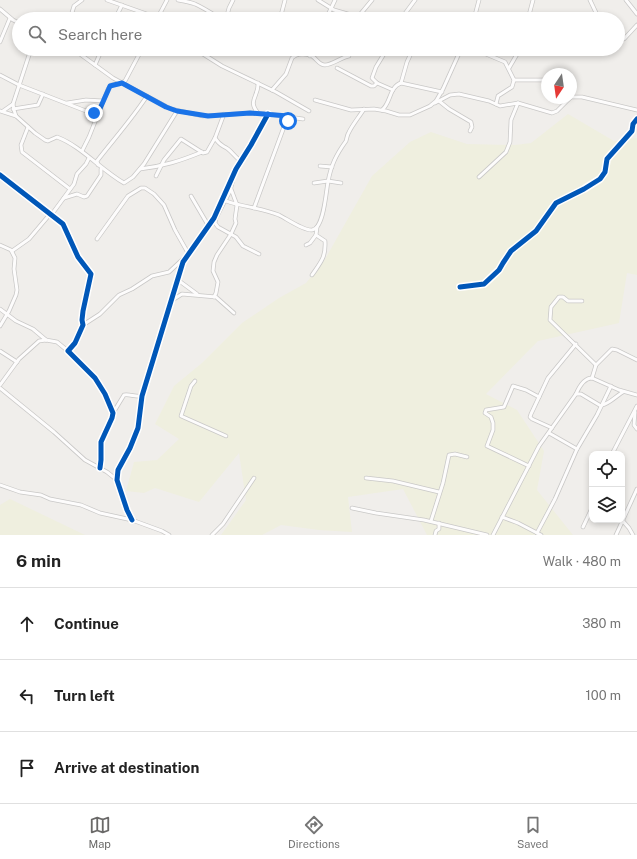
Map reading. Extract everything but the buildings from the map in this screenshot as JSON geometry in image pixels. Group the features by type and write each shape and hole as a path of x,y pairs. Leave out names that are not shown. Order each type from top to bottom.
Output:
{"street":[{"path":"72,12 74,7 82,0"},
{"path":"107,0 141,12"},
{"path":"161,12 167,0"},
{"path":"178,0 195,4 211,12"},
{"path":"229,12 233,0"},
{"path":"282,12 285,0"},
{"path":"318,0 330,8 342,12"},
{"path":"329,12 335,0"},
{"path":"362,12 372,0"},
{"path":"406,12 415,0"},
{"path":"476,12 479,0"},
{"path":"590,0 596,12"},
{"path":"626,0 637,14"},
{"path":"530,12 532,1"},
{"path":"118,12 122,5"},
{"path":"0,9 10,18 0,42"},
{"path":"625,37 637,25"},
{"path":"16,116 13,109 13,104 29,56"},
{"path":"82,56 113,78 166,107 177,111 208,116 224,114 268,114 303,119"},
{"path":"95,64 99,56"},
{"path":"82,151 110,86 122,83 138,56"},
{"path":"206,56 222,66 272,90 309,111"},
{"path":"272,90 286,74 292,57 295,56"},
{"path":"310,56 326,65 349,56"},
{"path":"383,56 372,75 373,79 377,83 393,90"},
{"path":"401,83 410,56"},
{"path":"434,103 442,92 458,56"},
{"path":"493,56 501,59 507,64 514,80 512,87 498,96 496,104"},
{"path":"509,68 516,56"},
{"path":"337,68 371,86 374,86 377,83"},
{"path":"0,75 19,85 86,111 98,113"},
{"path":"514,80 541,80"},
{"path":"258,83 258,90 253,101 253,106 258,114"},
{"path":"382,110 397,84 401,83 442,92"},
{"path":"13,109 38,105 43,94"},
{"path":"315,100 351,110 382,110 394,114 406,115 450,95 459,94 489,101 501,106 518,103 552,113 557,111 565,104"},
{"path":"64,198 77,194 84,198 87,196 102,173 102,169 97,164 97,161 107,147 121,133 147,96"},
{"path":"577,97 582,97 637,110"},
{"path":"66,103 86,100 103,102"},
{"path":"439,101 472,123 470,131"},
{"path":"479,177 506,152 511,140 511,120 518,103"},
{"path":"1,111 9,108 13,104"},
{"path":"306,245 310,243 316,235 317,226 326,203 328,181 332,167 341,146 346,140 348,132 364,109"},
{"path":"1,111 16,116 45,140 48,141 53,138 59,138 82,151 99,166 124,183 133,177 140,169 177,111"},
{"path":"140,169 160,167 180,162 202,152 208,152 224,114"},
{"path":"132,520 117,480 118,470 130,448 138,428 142,396 170,302 185,258 214,218 236,169 268,114"},
{"path":"254,208 288,116"},
{"path":"460,287 484,284 500,270 512,251 536,231 556,203 600,179 605,172 607,159 632,131 633,124 637,119"},
{"path":"28,127 21,145 22,152 70,189"},
{"path":"215,138 220,146 228,149 233,155 242,161"},
{"path":"156,176 160,167 174,146 181,139 202,152"},
{"path":"12,251 29,239 64,198 74,184 77,174 89,158"},
{"path":"320,166 332,167"},
{"path":"236,169 231,189 216,218 215,223 236,237 243,246 259,254"},
{"path":"0,175 66,226 78,257 91,274 83,311 83,325 75,344 68,351"},
{"path":"314,183 328,181 342,184"},
{"path":"97,240 128,196 141,188 145,188 154,194 164,205 175,230 188,253"},
{"path":"214,297 218,282 213,271 214,262 236,223 235,219 237,205 231,189"},
{"path":"192,196 208,225"},
{"path":"226,201 278,215 307,229 313,230 317,226"},
{"path":"312,275 325,255 324,241 316,235"},
{"path":"0,245 12,251 16,261 14,269 17,286 16,295 0,326"},
{"path":"83,325 100,314 119,295 132,289 152,276 169,272 185,258"},
{"path":"178,280 197,294"},
{"path":"170,302 182,294 197,294 219,299 234,313"},
{"path":"582,300 568,301 563,297 559,297 550,308 549,318 550,321 576,344 596,365"},
{"path":"0,309 46,340"},
{"path":"0,385 17,362 38,341 46,340 57,342 95,378 105,394 113,413"},
{"path":"552,428 530,417 548,378 576,344"},
{"path":"592,378 596,365 612,349 637,360"},
{"path":"1,353 17,362"},
{"path":"493,535 539,446 584,381 588,378 592,378 623,392 637,395"},
{"path":"195,381 191,386 181,416 226,436"},
{"path":"529,466 487,446 493,430 493,423 490,416 485,413 486,410 504,407 513,386 526,390 539,397"},
{"path":"502,517 518,523 539,534 577,449 602,406 611,386"},
{"path":"0,388 54,432 85,460 107,472 117,480"},
{"path":"602,406 623,392"},
{"path":"576,394 581,394 602,406"},
{"path":"100,468 100,442 113,413 124,395 136,397 142,396"},
{"path":"614,451 637,406"},
{"path":"635,410 634,425 637,429"},
{"path":"626,429 634,425"},
{"path":"548,433 577,449"},
{"path":"431,521 446,471 448,455 455,454 467,457"},
{"path":"212,535 223,524 254,478"},
{"path":"366,478 393,481 439,492"},
{"path":"0,485 20,492 41,494 50,499 73,503 100,513 132,520 169,535"},
{"path":"625,514 637,489"},
{"path":"352,508 431,521 487,535"},
{"path":"583,527 589,514"},
{"path":"435,535 436,531 439,529 439,523"},
{"path":"616,535 621,523"},
{"path":"625,523 633,535"}],"green space":[{"path":"568,114 614,141 637,138 637,275 627,273 619,323 538,341 486,394 517,410 544,451 537,490 573,535 427,535 403,489 348,497 352,532 319,530 281,525 262,535 221,535 246,500 239,453 199,502 155,488 144,493 126,491 134,462 157,460 179,439 155,424 174,386 202,363 242,323 279,298 306,283 324,261 372,176 410,142 431,132 467,144 515,145 531,143"},
{"path":"10,499 85,535 0,535 0,505"}],"cycle path":[{"path":"132,520 117,480 118,470 130,448 138,428 142,396 183,262 214,218 236,169 268,114"},
{"path":"460,287 484,284 499,270 511,251 536,231 556,203 600,179 605,172 607,159 632,131 633,124 637,119"},
{"path":"0,175 63,224 78,257 91,274 83,311 83,325 75,343 68,351 95,378 105,394 113,413 101,442 100,468"}],"route":[{"path":"94,113 98,113 110,86 122,83 166,107 177,111 204,116 250,113 268,114 288,116 288,121"}]}
